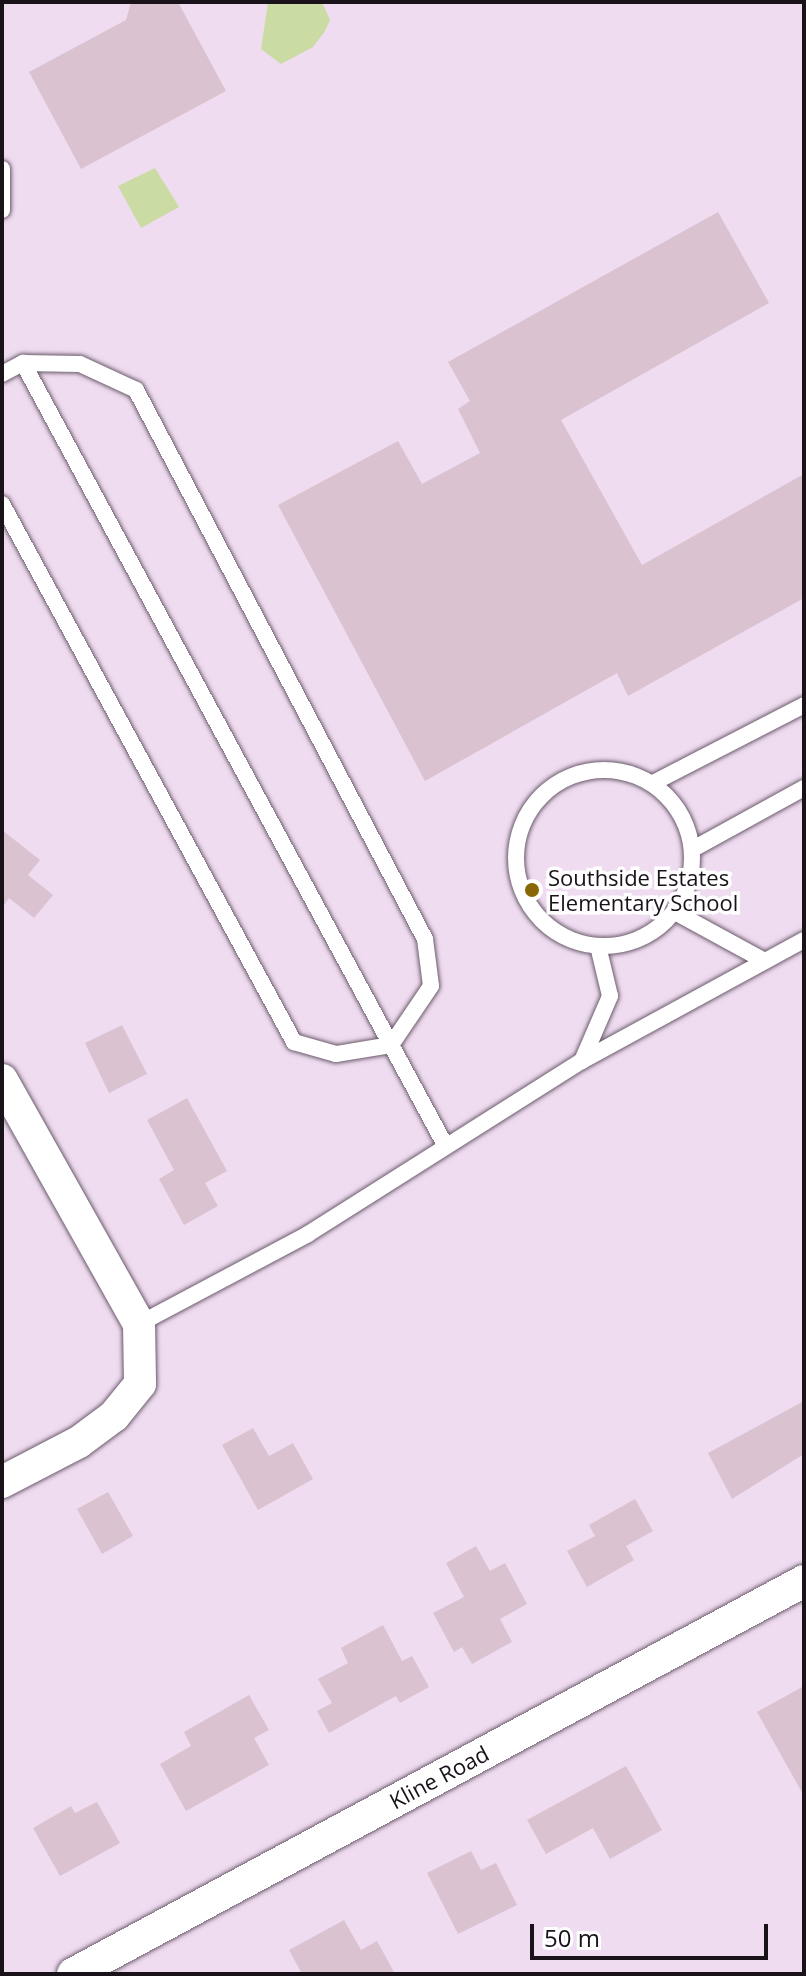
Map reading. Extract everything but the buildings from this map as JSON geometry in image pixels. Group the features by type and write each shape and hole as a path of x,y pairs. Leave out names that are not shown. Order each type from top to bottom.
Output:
{"street":[{"path":"2,1080 139,1324 140,1384 114,1416 79,1442 2,1482"},
{"name":"Kline Road","path":"73,1974 804,1581"}],"lane":[{"path":"2,169 2,210"},
{"path":"23,363 444,1143"},
{"path":"2,374 23,363 80,364 136,390 425,939 431,986 391,1045 336,1054 294,1042 2,504"},
{"path":"653,783 804,705"},
{"path":"626,772 653,783 673,801 693,849 686,893 675,912 627,943 598,946 569,939 526,901 517,873 526,816 544,793 582,773 626,772"},
{"path":"693,849 804,788"},
{"path":"675,912 765,961"},
{"path":"139,1324 308,1234 444,1143 582,1061 804,940"},
{"path":"582,1061 610,996 598,946"}],"green space":[{"path":"268,2 322,2 330,20 313,47 281,64 261,49"},
{"path":"155,168 179,207 141,228 118,186"}],"place":[{"name":"Southside Estates Elementary School","path":"532,890"}]}
